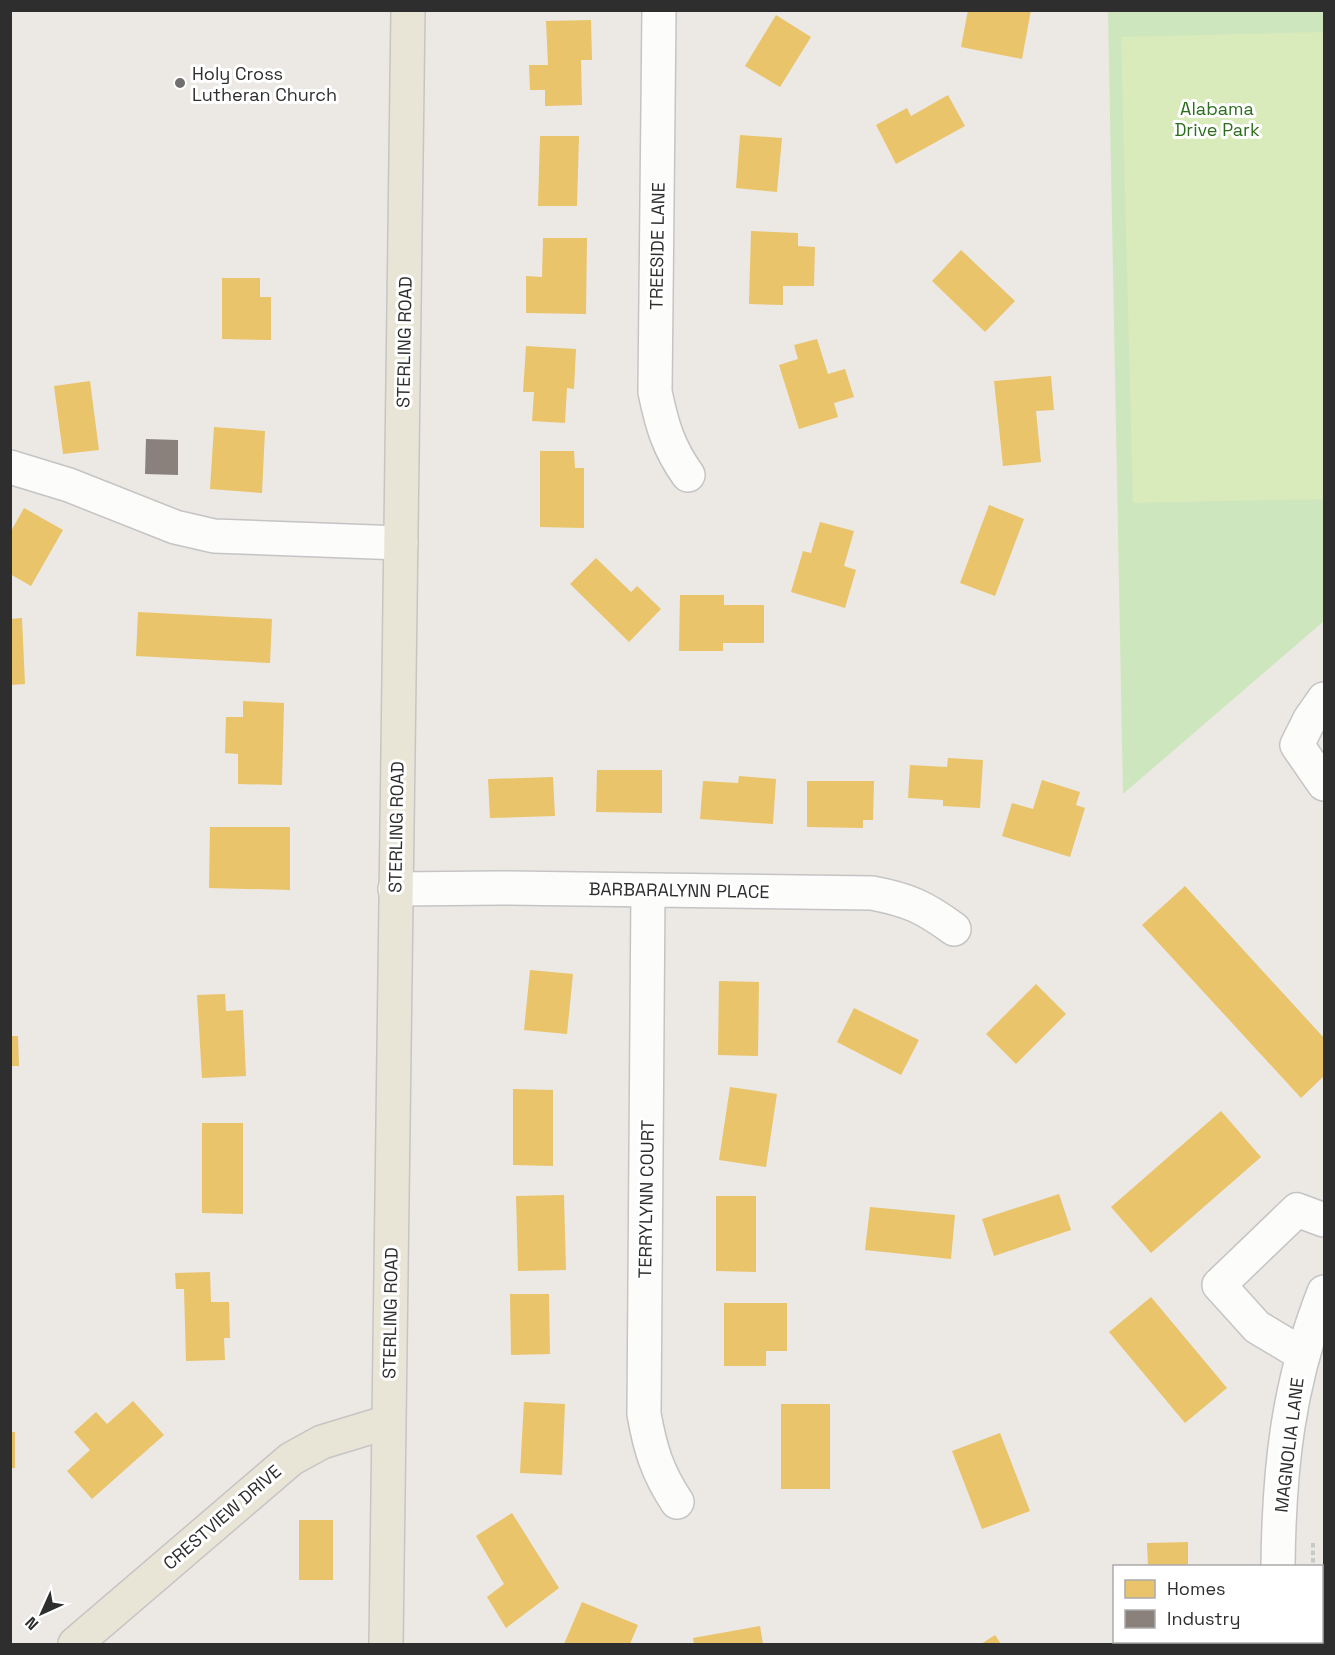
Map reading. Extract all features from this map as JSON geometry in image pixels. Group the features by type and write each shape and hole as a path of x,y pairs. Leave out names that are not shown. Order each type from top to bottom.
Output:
{"main road":[{"name":"STERLING ROAD","path":"386,1644 408,10"},
{"name":"CRESTVIEW DRIVE","path":"75,1644 291,1459 322,1442 388,1422"}],"street":[{"name":"TREESIDE LANE","path":"659,10 655,392 662,425 676,458 688,475"},
{"path":"10,466 126,506 175,527 214,536 401,543"},
{"path":"1324,699 1310,719 1297,745 1324,784"},
{"name":"BARBARALYNN PLACE","path":"395,889 501,888 872,893 904,899 930,911 954,929"},
{"name":"TERRYLYNN COURT","path":"648,890 644,1414 651,1450 666,1485 677,1502"},
{"path":"1302,1354 1257,1327 1220,1285 1297,1210 1324,1220"},
{"name":"MAGNOLIA LANE","path":"1278,1565 1281,1478 1291,1402 1302,1354 1324,1292"}],"green space":[{"name":"Alabama Drive Park","path":"1108,11 1324,11 1324,621 1123,794"},
{"name":"Alabama Drive Park","path":"1324,32 1324,499 1133,503 1121,37"}],"building: Homes":[{"path":"968,10 1031,10 1022,59 961,47"},
{"path":"776,15 811,37 780,87 745,66"},
{"path":"591,20 592,60 581,60 582,105 545,106 545,90 530,90 529,65 548,65 546,21"},
{"path":"948,95 965,126 896,164 876,125 907,108 911,116"},
{"path":"740,135 782,138 777,192 736,188"},
{"path":"540,136 579,136 577,206 538,206"},
{"path":"751,231 798,233 798,246 815,247 814,286 783,286 783,305 749,304"},
{"path":"543,238 587,238 586,314 526,313 526,276 542,277"},
{"path":"961,250 1015,301 985,332 932,281"},
{"path":"222,278 260,278 260,297 271,297 271,340 222,339"},
{"path":"817,339 828,374 845,369 854,397 834,403 838,417 799,429 779,365 798,359 794,345"},
{"path":"526,346 576,349 574,389 567,388 565,423 532,421 534,392 523,392"},
{"path":"1051,376 1054,410 1036,411 1041,462 1003,466 994,381"},
{"path":"90,381 99,450 63,454 54,386"},
{"path":"214,427 265,431 262,493 210,489"},
{"path":"540,451 574,451 575,468 584,468 584,528 540,527"},
{"path":"989,505 1024,519 995,596 960,583"},
{"path":"24,508 63,530 31,586 10,574 10,533"},
{"path":"820,522 854,531 844,566 856,570 845,608 791,592 803,551 811,553"},
{"path":"596,558 631,592 637,586 661,609 629,642 570,584"},
{"path":"680,595 724,595 724,605 764,605 764,643 723,643 723,651 679,651"},
{"path":"138,612 272,619 270,663 136,656"},
{"path":"22,618 25,684 10,685 10,619"},
{"path":"243,701 284,703 282,785 238,784 238,754 225,753 226,717 243,717"},
{"path":"948,758 983,760 980,808 943,806 943,800 908,798 910,765 947,767"},
{"path":"597,770 662,770 662,813 596,812"},
{"path":"739,776 776,779 773,824 700,819 703,781 738,783"},
{"path":"553,777 555,816 490,818 488,779"},
{"path":"1042,780 1080,792 1076,805 1085,808 1070,857 1002,836 1012,803 1033,809"},
{"path":"807,781 874,781 873,820 863,820 863,828 807,827"},
{"path":"210,827 290,827 290,890 209,888"},
{"path":"1185,886 1324,1038 1324,1076 1301,1098 1142,925"},
{"path":"530,970 573,974 567,1034 524,1030"},
{"path":"719,981 759,982 758,1056 718,1055"},
{"path":"1036,984 1066,1014 1016,1064 986,1034"},
{"path":"225,994 226,1011 243,1010 246,1076 202,1078 197,995"},
{"path":"854,1008 919,1040 901,1075 837,1042"},
{"path":"10,1036 18,1036 19,1066 10,1066"},
{"path":"730,1087 777,1094 766,1167 719,1160"},
{"path":"513,1089 553,1090 553,1166 513,1165"},
{"path":"1221,1111 1261,1157 1151,1253 1111,1207"},
{"path":"202,1123 243,1123 243,1214 202,1213"},
{"path":"1059,1194 1071,1230 994,1256 982,1219"},
{"path":"564,1195 566,1270 518,1271 516,1196"},
{"path":"716,1196 756,1196 756,1272 716,1271"},
{"path":"870,1207 955,1215 951,1259 865,1250"},
{"path":"210,1272 211,1302 229,1302 230,1338 224,1338 225,1360 186,1361 184,1289 176,1289 175,1273"},
{"path":"510,1294 549,1294 550,1354 511,1355"},
{"path":"1151,1297 1227,1388 1185,1423 1109,1332"},
{"path":"724,1303 787,1303 787,1351 766,1351 766,1366 724,1366"},
{"path":"133,1401 164,1435 92,1499 67,1471 90,1450 74,1432 96,1412 107,1424"},
{"path":"524,1402 565,1404 562,1475 520,1473"},
{"path":"781,1404 830,1404 830,1489 781,1489"},
{"path":"10,1432 15,1432 15,1468 10,1468"},
{"path":"1000,1433 1030,1511 982,1529 952,1451"},
{"path":"512,1513 559,1588 506,1628 487,1597 504,1584 476,1536"},
{"path":"299,1520 333,1520 333,1580 299,1580"},
{"path":"1188,1542 1188,1565 1148,1565 1147,1543"},
{"path":"582,1602 638,1625 630,1644 564,1644"},
{"path":"760,1626 763,1644 694,1644 693,1638"},
{"path":"995,1635 1001,1644 981,1644"}],"building: Industry":[{"path":"146,439 178,440 178,475 145,474"}],"place":[{"name":"Holy Cross Lutheran Church","path":"180,83"}]}
